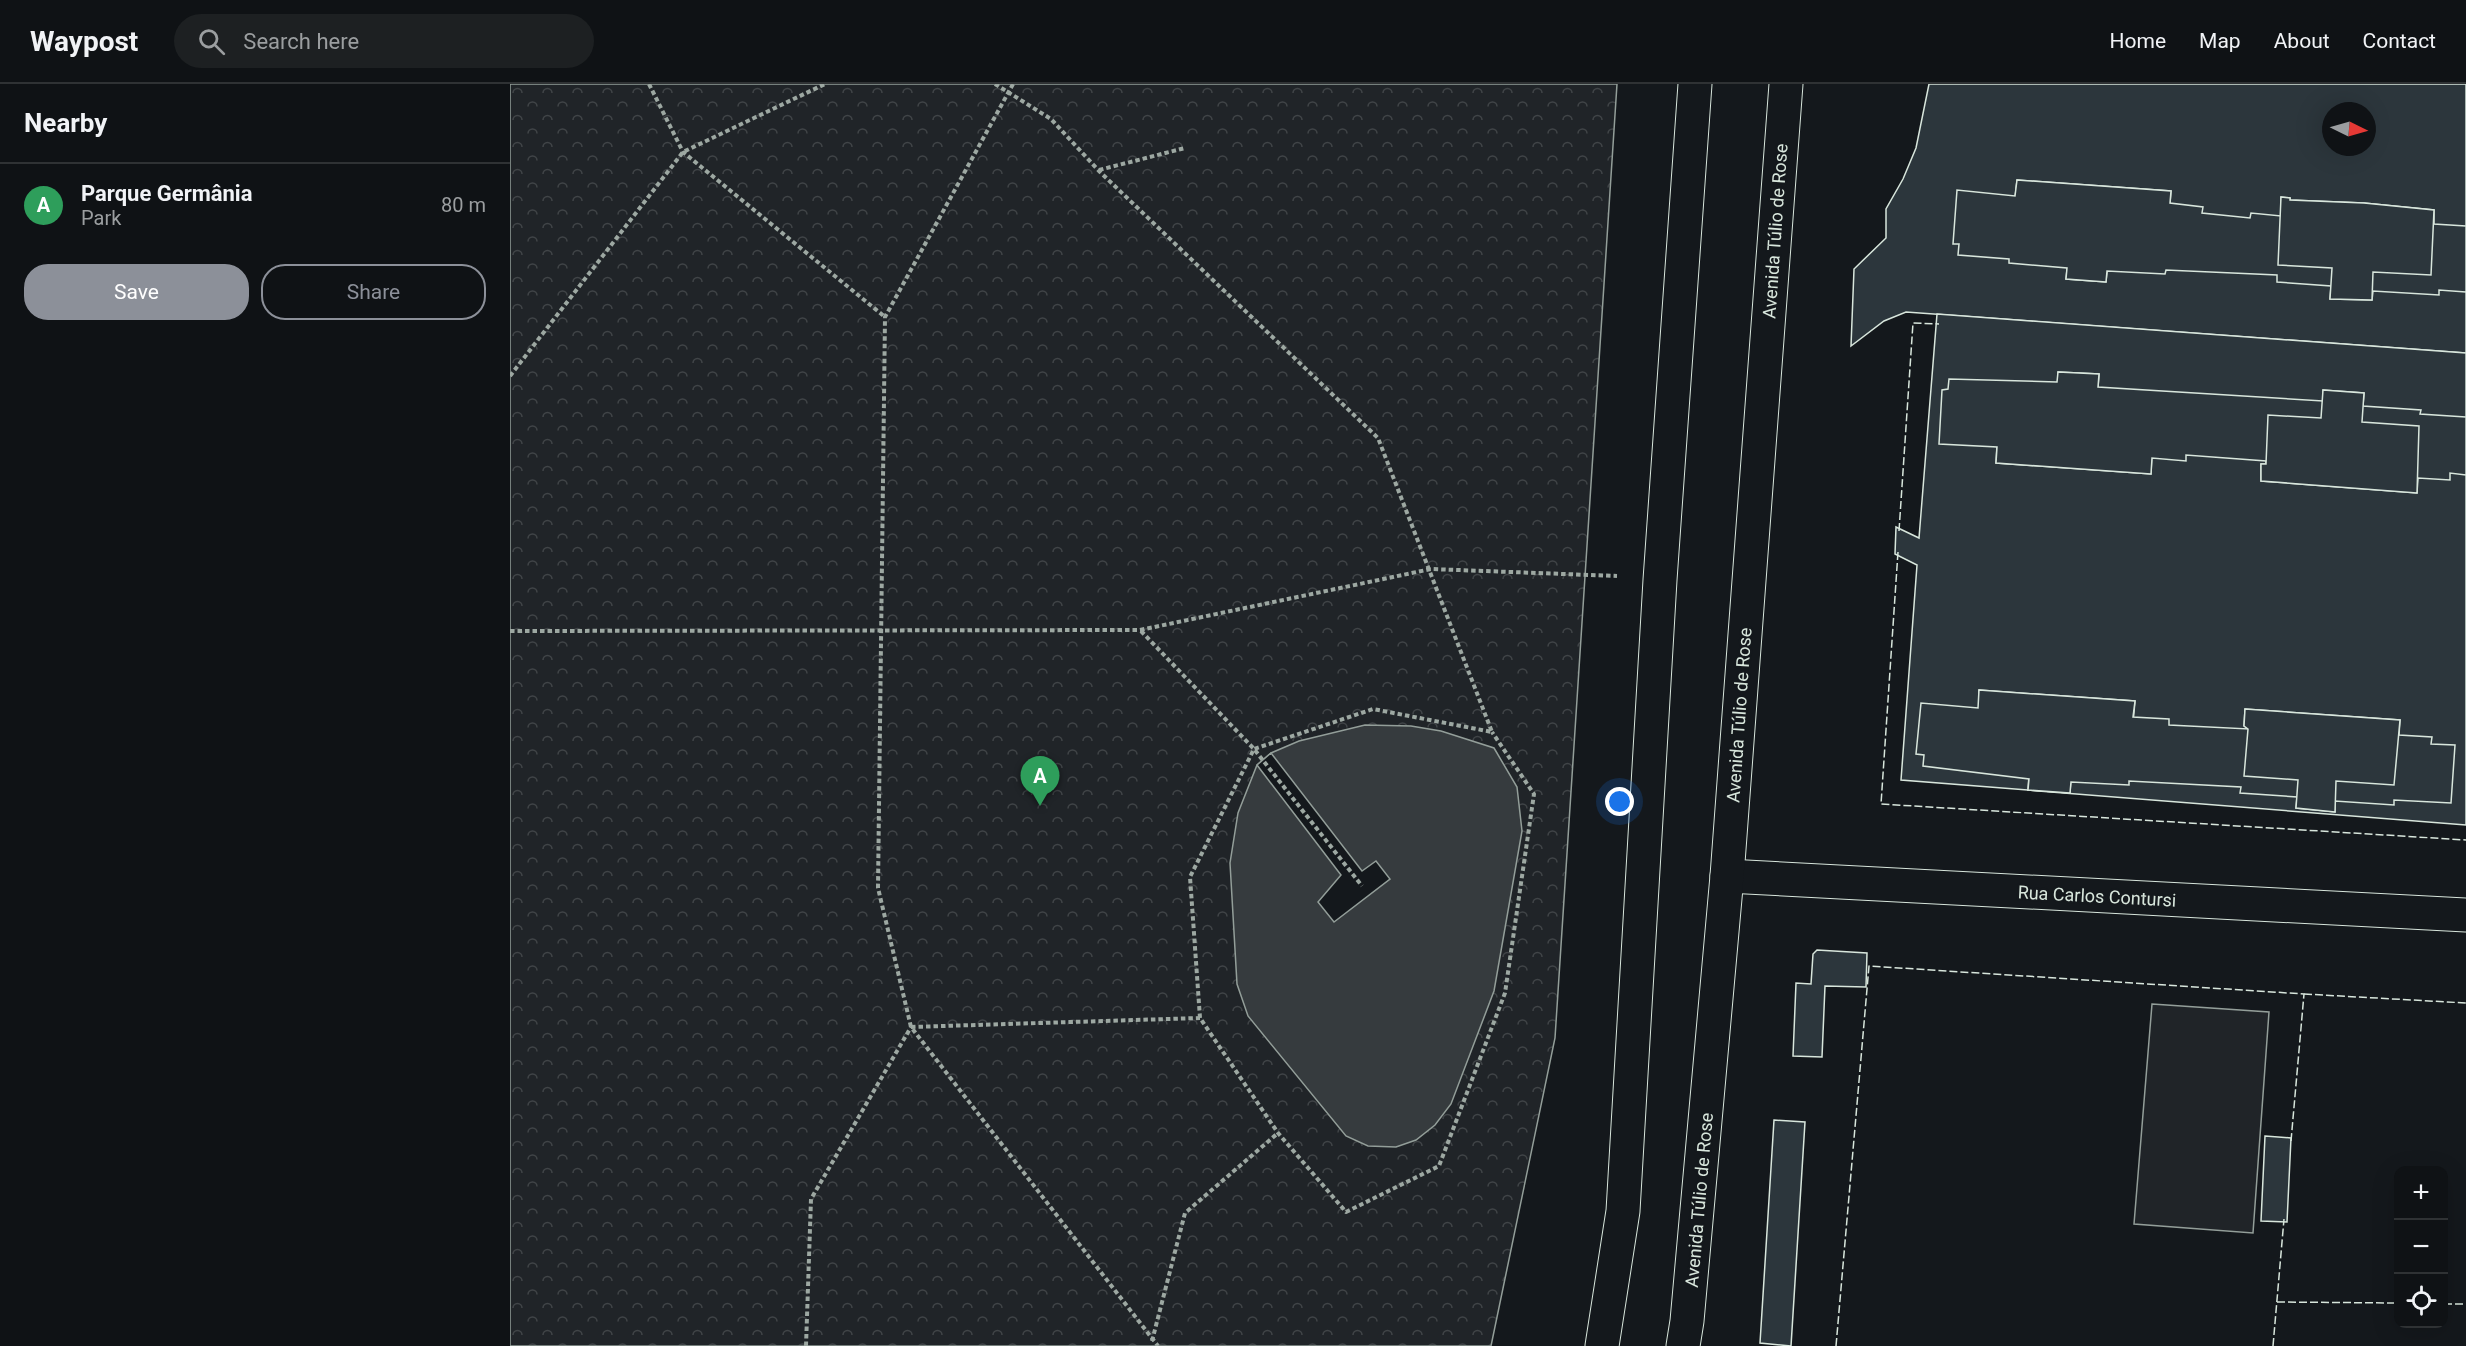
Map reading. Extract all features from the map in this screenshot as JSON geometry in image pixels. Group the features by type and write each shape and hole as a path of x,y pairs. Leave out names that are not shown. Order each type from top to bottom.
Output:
{"street":[{"path":"1602,1346 1623,1211 1660,580 1695,84"},
{"name":"Avenida Túlio de Rose","path":"1683,1346 1689,1309 1727,876 1786,84"},
{"name":"Rua Carlos Contursi","path":"1727,876 2466,915"}],"path":[{"path":"649,84 683,152 885,318"},
{"path":"510,376 683,152 825,84"},
{"path":"995,84 1052,119 1099,171 1378,438 1431,569 1492,732 1534,794 1505,993 1439,1166 1346,1212 1278,1133 1200,1018 1190,876 1254,748 1373,709 1492,732"},
{"path":"1013,84 885,318 878,888 911,1027 1158,1346"},
{"path":"1099,171 1185,148"},
{"path":"510,631 1140,630 1431,569 1583,573 1660,580"},
{"path":"1140,630 1254,748 1362,886"},
{"path":"911,1027 1200,1018"},
{"path":"806,1346 811,1199 911,1027"},
{"path":"1152,1341 1185,1213 1278,1133"}],"green space":[{"path":"510,84 1617,84 1555,1038 1491,1346 510,1346"},
{"path":"2152,1004 2269,1012 2253,1233 2134,1224"}],"shaded area":[{"path":"1365,725 1411,726 1441,731 1494,748 1517,787 1522,831 1494,991 1451,1104 1435,1125 1416,1140 1396,1147 1368,1146 1346,1136 1248,1016 1237,984 1230,863 1238,813 1257,765 1271,753 1299,741"}],"pier":[{"path":"1271,753 1362,871 1376,861 1390,879 1334,922 1318,902 1341,875 1257,765"}],"building":[{"path":"1929,84 2466,84 2466,353 1906,312 1884,321 1851,346 1854,269 1886,238 1886,209 1903,179 1916,148"},
{"path":"2017,180 2171,191 2166,257 2109,252 2106,282 2066,279 2069,250 2016,246 2019,198 2015,198"},
{"path":"2017,180 2171,191 2170,203 2203,207 2202,213 2250,218 2251,213 2281,216 2281,197 2290,198 2290,200 2364,203 2434,210 2434,224 2466,226 2466,292 2439,290 2439,295 2373,291 2372,300 2330,299 2331,286 2277,282 2277,275 2166,270 2165,274 2107,271 2106,282 2066,279 2067,268 2009,263 2009,259 1958,255 1959,244 1953,244 1957,190 2015,196"},
{"path":"2281,197 2290,198 2290,200 2364,203 2434,210 2431,275 2373,272 2372,300 2330,299 2332,268 2278,265"},
{"path":"1937,314 2466,353 2466,825 1901,780 1917,565 1895,554 1896,527 1919,538"},
{"path":"2058,372 2099,374 2097,403 2154,407 2151,474 1996,463 1997,445 2000,446 2003,397 2057,400"},
{"path":"2058,372 2099,374 2098,387 2323,401 2323,390 2364,393 2363,406 2421,410 2420,414 2466,417 2466,475 2450,473 2450,480 2418,478 2417,493 2261,481 2261,464 2266,464 2266,461 2186,455 2186,461 2152,458 2151,474 1996,463 1997,447 1939,444 1942,390 1948,389 1949,379 2057,382"},
{"path":"2323,390 2364,393 2362,422 2419,426 2417,493 2261,481 2261,464 2266,464 2268,415 2321,418"},
{"path":"1979,690 2135,701 2129,768 2072,764 2070,793 2028,790 2030,760 1978,756"},
{"path":"1979,690 2135,701 2133,717 2169,719 2169,725 2248,729 2244,726 2245,709 2400,720 2399,735 2432,737 2431,744 2455,745 2451,803 2394,800 2394,805 2335,801 2335,812 2296,808 2297,797 2240,793 2241,787 2129,781 2129,785 2071,782 2070,793 2028,790 2029,779 1923,766 1924,755 1916,754 1921,703 1978,708"},
{"path":"2245,709 2400,720 2394,785 2336,781 2335,812 2296,808 2298,780 2244,776 2248,729 2244,726"},
{"path":"1817,950 1867,953 1866,987 1825,986 1822,1057 1793,1056 1796,983 1811,984 1813,954"},
{"path":"1774,1120 1805,1122 1791,1346 1760,1343"},
{"path":"2265,1136 2291,1138 2287,1222 2261,1221"}],"fence":[{"path":"1899,531 1913,323 1939,324"},
{"path":"1898,552 1881,804 2466,840"},
{"path":"1836,1346 1869,966 2304,994 2291,1141"},
{"path":"2304,994 2466,1003"},
{"path":"2273,1346 2284,1219"},
{"path":"2277,1302 2394,1303"},
{"path":"2448,1304 2466,1304"}],"place":[{"name":"Parque Germânia","path":"1040,806"}]}
